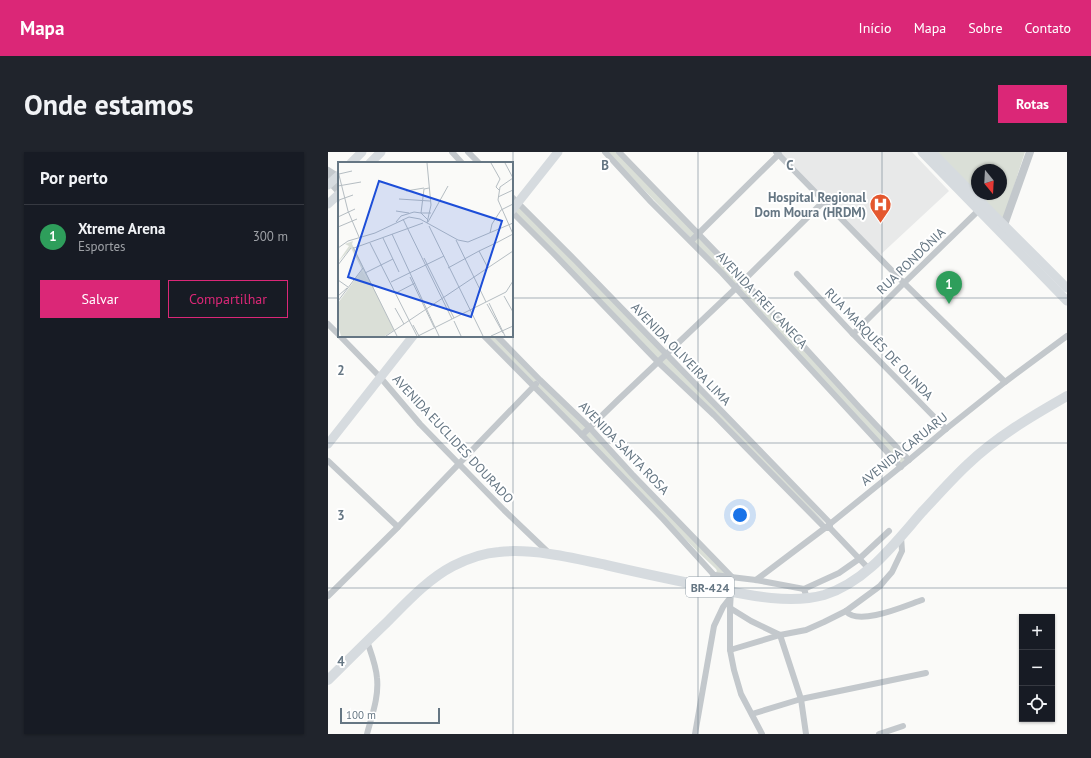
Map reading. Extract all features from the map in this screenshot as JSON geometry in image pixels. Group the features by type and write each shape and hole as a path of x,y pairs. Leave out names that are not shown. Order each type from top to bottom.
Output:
{"main road":[{"path":"352,162 362,152"},
{"path":"371,162 381,152"},
{"path":"513,206 558,152"},
{"path":"922,152 1067,288"},
{"path":"932,152 981,208"},
{"path":"328,204 338,193"},
{"path":"1002,228 1067,301"},
{"path":"328,444 412,337"},
{"name":"BR-424","path":"328,680 424,587 452,567 476,556 498,552 516,551 580,559 708,587 730,594 780,598 806,594 825,594 853,582 869,569 901,537 944,488 969,463 997,440 1067,396"}],"street":[{"path":"452,152 461,162"},
{"path":"468,152 478,162"},
{"name":"AVENIDA FREI CANECA","path":"605,152 651,202 736,288 901,467"},
{"name":"AVENIDA FREI CANECA","path":"619,152 744,281 909,460"},
{"path":"1002,228 1030,152"},
{"path":"691,241 778,153 823,202 1005,382"},
{"path":"328,171 334,179 338,189"},
{"path":"582,435 744,281 823,202"},
{"name":"AVENIDA OLIVEIRA LIMA","path":"513,206 575,260 784,475 828,526 869,569"},
{"name":"AVENIDA OLIVEIRA LIMA","path":"513,206 553,253 658,362 714,415 778,480 828,526"},
{"name":"RUA RONDÔNIA","path":"853,334 981,208"},
{"name":"RUA MARQUÊS DE OLINDA","path":"797,274 853,334 946,429"},
{"name":"AVENIDA EUCLIDES DOURADO","path":"328,324 338,333"},
{"name":"AVENIDA CARUARU","path":"756,580 828,526 1005,382 1067,336"},
{"name":"AVENIDA EUCLIDES DOURADO","path":"342,337 380,377 420,424 509,515 551,555"},
{"name":"AVENIDA SANTA ROSA","path":"485,337 582,435 714,575"},
{"name":"AVENIDA SANTA ROSA","path":"498,337 590,428 632,474 732,577"},
{"path":"328,596 398,527 540,380"},
{"path":"852,414 859,407"},
{"path":"328,461 398,527"},
{"path":"778,480 784,475"},
{"path":"708,587 714,575 756,580 806,594 859,560 889,531"},
{"path":"730,650 780,635 806,630 846,611 880,586 892,572 902,550 901,537"},
{"path":"730,594 730,650 734,670 741,694 762,734"},
{"path":"694,734 714,626 730,594"},
{"path":"846,611 854,616 874,616 922,600"},
{"path":"730,608 780,635 801,700 806,734"},
{"path":"367,641 376,669 377,689 376,701 367,734"},
{"path":"752,714 801,700 926,673"},
{"path":"879,734 903,726"}],"shaded area":[{"path":"607,152 617,152 696,234 691,238"},
{"name":"Hospital Regional Dom Moura (HRDM)","path":"777,152 912,152 949,191 879,256"},
{"path":"936,152 1025,152 1003,220 983,200 1007,200 1007,164 971,164 971,188"},
{"path":"518,205 664,354 658,360 513,212"},
{"path":"698,236 741,281 737,286 693,241"},
{"path":"743,283 907,460 901,465 739,288"},
{"path":"486,337 496,337 538,380 534,384"},
{"path":"667,356 775,468 827,525 775,476 661,362"},
{"path":"540,382 588,429 583,433 536,387"},
{"path":"589,431 728,575 715,573 717,571 716,569 585,436"}],"place":[{"name":"Hospital Regional Dom Moura (HRDM)","path":"881,224"},
{"name":"Xtreme Arena","path":"949,304"}]}
